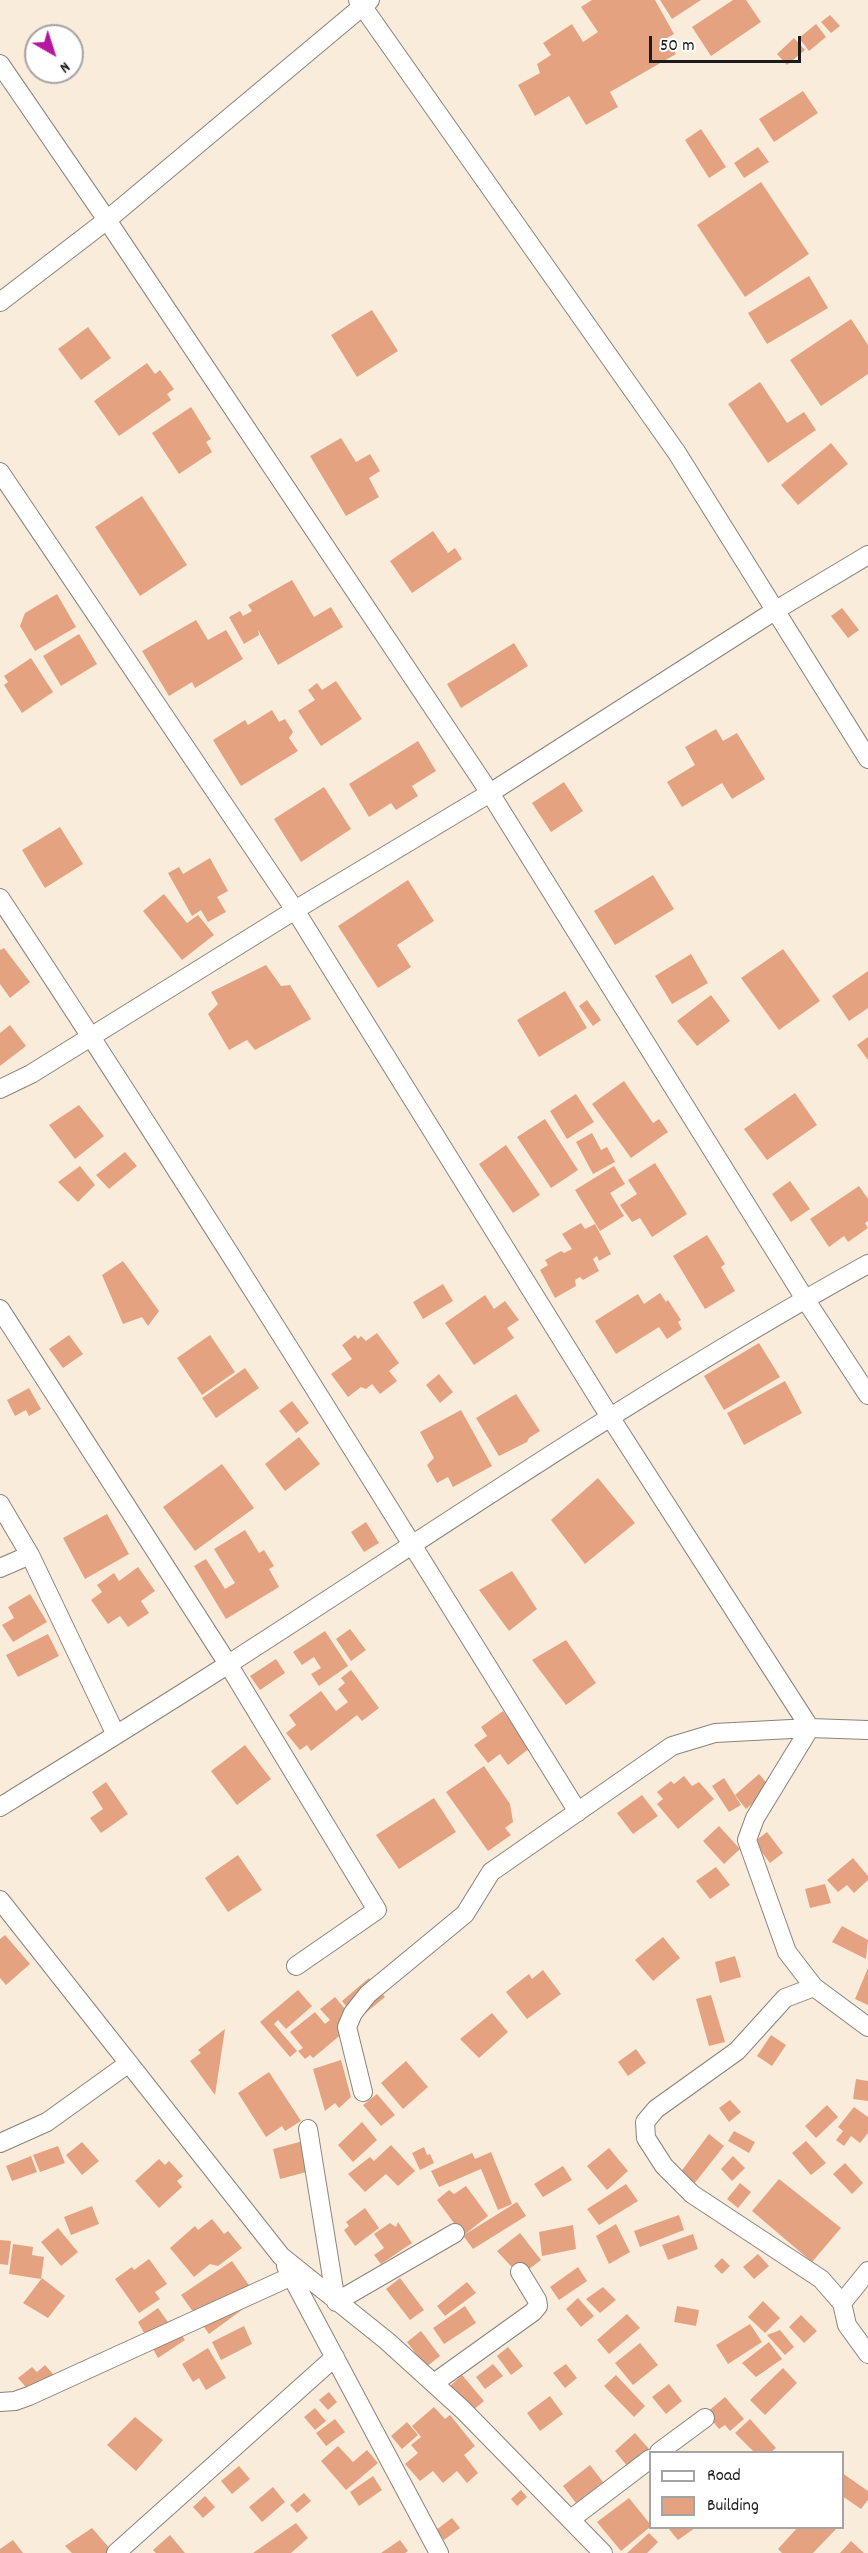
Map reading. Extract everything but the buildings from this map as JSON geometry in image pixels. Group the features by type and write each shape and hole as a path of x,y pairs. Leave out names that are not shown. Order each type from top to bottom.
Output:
{"street":[{"path":"0,302 107,220 363,2 677,453 868,759"},
{"path":"0,64 490,793 805,1299 868,1395"},
{"path":"0,472 295,910 610,1417 810,1728"},
{"path":"0,1089 31,1074 295,910 490,793 776,610 868,555"},
{"path":"0,898 92,1037 578,1812"},
{"path":"0,1807 228,1664 610,1417 805,1299 868,1264"},
{"path":"0,1309 228,1664 377,1910 296,1966"},
{"path":"0,1504 30,1555 116,1735"},
{"path":"0,1568 30,1555"},
{"path":"810,1728 755,1818 747,1840 787,1952 814,1987 867,2025"},
{"path":"363,2092 347,2027 353,2013 368,1994 465,1914 491,1872 672,1746 715,1733 810,1728 868,1730"},
{"path":"0,1900 281,2256 439,2553"},
{"path":"814,1987 785,1998 737,2051 656,2109 645,2122 646,2138 664,2166 692,2194 821,2279 842,2303 847,2325 868,2354"},
{"path":"0,2144 47,2122 129,2063"},
{"path":"308,2129 336,2302"},
{"path":"336,2302 455,2233"},
{"path":"281,2256 387,2341 463,2410 603,2553"},
{"path":"842,2303 868,2271"},
{"path":"434,2384 533,2312 538,2306 537,2300 520,2272"},
{"path":"0,2402 15,2401 29,2396 292,2276"},
{"path":"116,2553 335,2357"},
{"path":"660,2451 705,2418"},
{"path":"571,2519 649,2460"}]}
